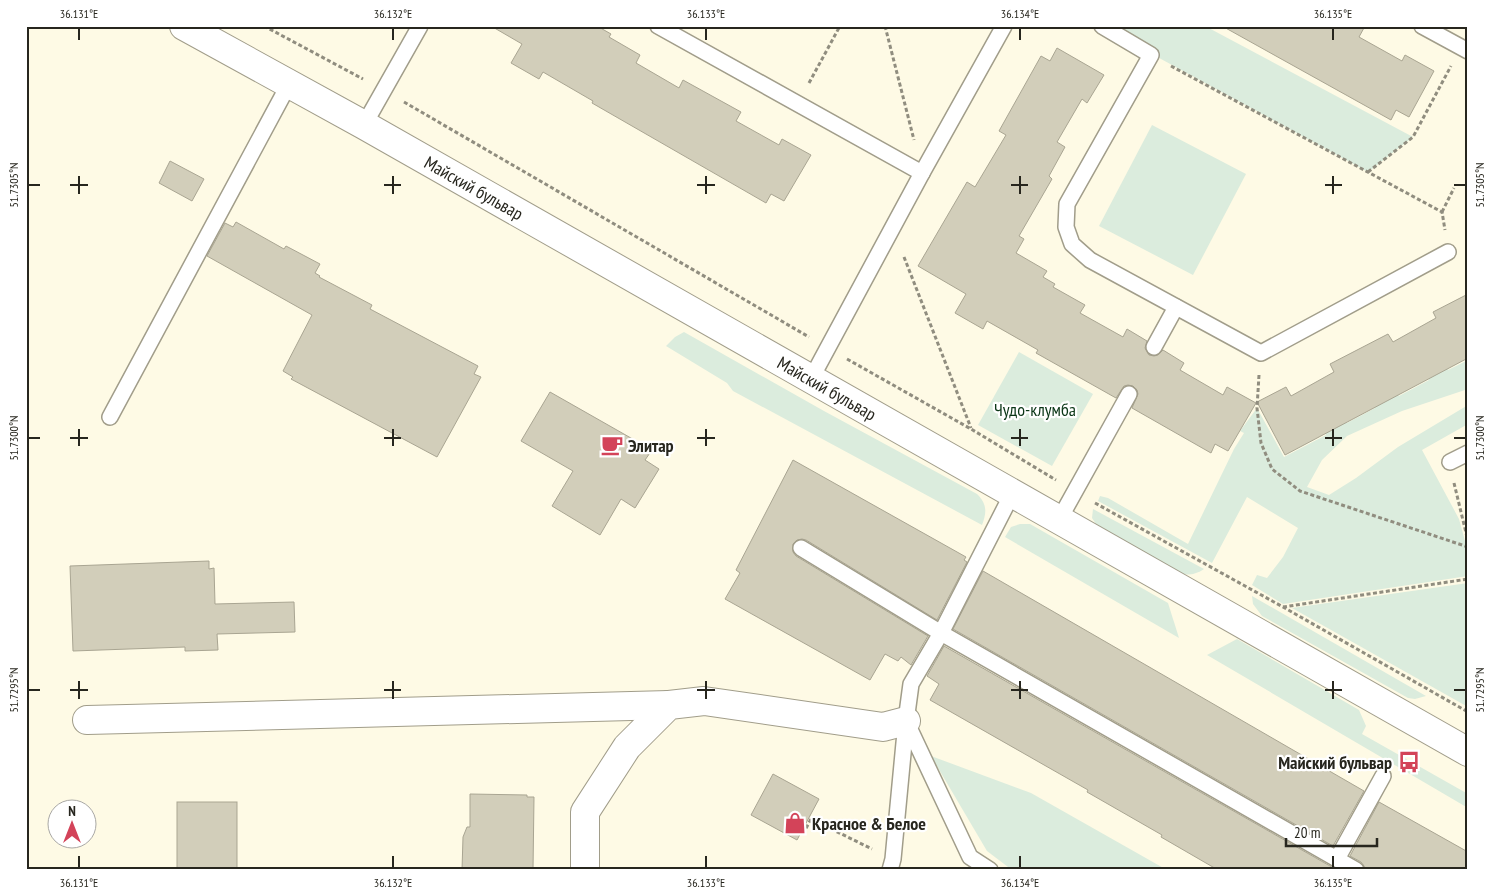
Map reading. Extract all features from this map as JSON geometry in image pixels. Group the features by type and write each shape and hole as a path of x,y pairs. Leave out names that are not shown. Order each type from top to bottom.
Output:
{"main road":[{"name":"Майский бульвар","path":"184,26 364,125 1468,752"},
{"path":"87,720 668,705 704,701 883,728 906,721"},
{"path":"585,870 586,812 627,747 668,705"}],"lane":[{"path":"364,125 420,26"},
{"path":"658,26 922,172"},
{"path":"811,379 922,172 1004,26"},
{"path":"1102,26 1151,55 1067,204 1066,226 1072,244 1090,260 1261,353 1448,252"},
{"path":"1422,26 1464,49"},
{"path":"110,417 289,84"},
{"path":"1154,347 1176,307"},
{"path":"1059,520 1128,394"},
{"path":"1450,462 1468,453"},
{"path":"891,864 911,684 941,632 1012,494"},
{"path":"802,548 941,632 1356,870"},
{"path":"906,721 970,857 990,870"},
{"path":"1337,859 1384,776"}],"path":[{"path":"264,26 383,90 828,348 971,428 1075,491 1468,712"},
{"path":"797,103 840,26"},
{"path":"885,26 922,172"},
{"path":"1368,172 1413,137 1464,49"},
{"path":"1151,55 1442,212"},
{"path":"1448,252 1442,212 1454,188"},
{"path":"893,228 971,428"},
{"path":"1261,353 1257,408 1261,443 1272,469 1300,491 1468,547"},
{"path":"1450,462 1468,541"},
{"path":"1283,607 1468,579"},
{"path":"802,831 804,832 811,819 891,864"}],"green space":[{"path":"1108,26 1205,26 1413,137 1368,172 1106,29"},
{"path":"1152,125 1246,174 1193,275 1099,226"},
{"path":"684,332 977,494 983,501 985,508 982,525 733,391 727,383 666,346 675,337"},
{"name":"Чудо-клумба","path":"1019,352 1093,394 1052,466 978,425"},
{"path":"1468,360 1468,389 1402,411 1347,436 1322,460 1307,487 1329,495 1398,447 1468,405 1468,424 1422,450 1459,519 1468,552 1468,576 1283,604 1252,585 1257,575 1267,578 1283,557 1298,528 1247,497 1212,563 1098,501 1100,496 1108,498 1188,544 1234,449 1244,433 1240,431 1257,408 1284,457 1326,435 1325,432 1345,421 1347,423 1375,408 1371,400 1394,387 1399,396 1429,380 1428,378 1447,367 1448,370"},
{"path":"1093,509 1204,569 1192,574 1179,574 1096,524 1092,518"},
{"path":"1020,524 1030,524 1168,603 1179,638 1005,537 1011,527"},
{"path":"1468,583 1468,707 1292,608"},
{"path":"1252,596 1426,696 1415,699 1408,698 1262,616 1253,604"},
{"path":"1237,639 1359,710 1366,726 1362,734 1468,794 1468,808 1207,655"},
{"path":"931,756 1031,793 1167,870 1012,870 987,851"}],"building":[{"path":"491,26 597,26 611,34 609,37 640,55 636,63 679,88 683,80 741,112 736,121 779,145 782,139 811,155 784,201 771,194 766,203 592,103 593,101 543,72 539,79 511,63 522,44"},
{"path":"1222,26 1365,26 1359,37 1402,61 1405,55 1434,71 1409,117 1396,110 1391,120"},
{"path":"1057,48 1104,75 1087,103 1082,99 1057,142 1065,147 1049,176 1052,179 1019,236 1024,239 1016,253 1047,271 1043,277 1055,284 1053,287 1085,305 1080,313 1123,337 1127,329 1147,341 1145,348 1149,355 1158,355 1163,350 1184,363 1180,370 1223,395 1227,387 1256,403 1228,451 1215,444 1211,453 1132,408 1138,394 1133,386 1124,386 1116,398 1036,353 1038,350 987,321 983,329 955,313 966,294 918,266 967,182 975,187 1006,135 999,131 1041,56 1050,61"},
{"path":"170,161 204,179 192,201 159,183"},
{"path":"236,222 284,249 286,246 320,264 315,273 319,277 372,305 370,309 478,366 474,374 481,377 437,457 291,379 293,377 283,371 312,315 207,256 225,223 233,227"},
{"path":"1468,294 1468,358 1285,455 1257,402 1286,387 1291,396 1334,372 1330,364 1388,334 1393,342 1436,318 1433,312"},
{"path":"550,392 652,450 645,460 659,469 635,508 621,499 600,535 552,506 573,471 521,441"},
{"path":"793,460 966,557 964,560 967,562 937,620 806,540 797,540 793,544 793,552 796,556 928,636 911,665 901,657 898,661 885,654 870,680 725,599 740,573 736,570"},
{"path":"209,561 209,569 214,568 215,604 294,602 295,632 217,634 218,650 185,651 185,647 73,651 70,566"},
{"path":"983,571 1364,791 1333,846 953,629"},
{"path":"944,646 1337,870 1218,870 1087,792 1088,790 930,700 939,684 927,676"},
{"path":"773,774 819,799 797,840 751,815"},
{"path":"470,794 527,795 527,797 534,797 533,870 462,870 463,837 467,827 470,827"},
{"path":"177,802 237,802 237,870 177,870"},
{"path":"1379,802 1468,852 1468,870 1365,870 1361,862 1350,856"}],"place":[{"name":"Элитар","path":"612,445"},
{"name":"Майский бульвар","path":"1409,762"},
{"name":"Красное & Белое","path":"795,823"}]}
